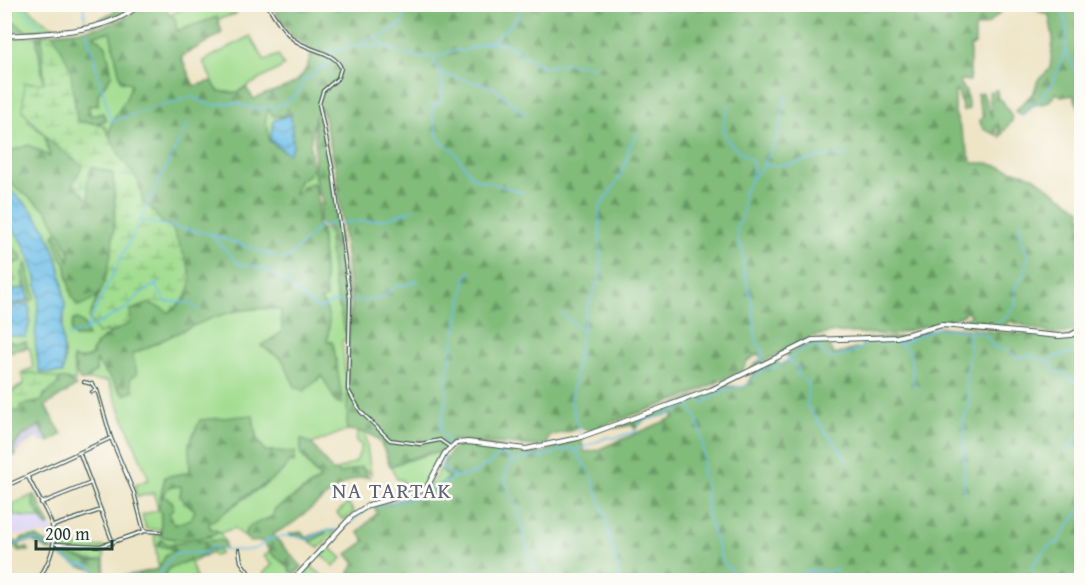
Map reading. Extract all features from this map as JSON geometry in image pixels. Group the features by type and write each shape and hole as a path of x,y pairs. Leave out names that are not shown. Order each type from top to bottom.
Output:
{"street":[{"path":"4,36 99,26 124,16 140,4"},
{"path":"267,4 291,37 311,50 334,58 341,68 338,78 323,91 319,104 333,172 350,299 347,368 350,396 361,412 390,440 420,444 442,440 450,447"},
{"path":"293,580 348,519 369,506 426,489 450,447 464,442 513,448 540,448 652,413 711,390 812,340 897,337 942,325 1059,336 1071,335 1082,329"},
{"path":"84,382 92,384 97,390 111,438 135,493 145,531"},
{"path":"92,392 97,390"},
{"path":"4,487 111,438"},
{"path":"80,454 113,543"},
{"path":"28,477 52,526 56,544 39,580"},
{"path":"41,503 91,483"},
{"path":"52,526 101,510"},
{"path":"56,544 80,546 113,543 145,531 160,532"},
{"path":"239,550 241,562 254,580"}],"shaded area":[{"path":"40,426 49,442 42,443 37,438 22,447 16,455 13,452 14,446 21,437"},
{"path":"6,490 13,504 14,515 42,519 46,526 50,525 54,534 5,535"}],"green space":[{"path":"195,4 233,5 236,14 176,31 169,15"},
{"path":"5,5 25,5 43,21 56,28 26,31 15,22 5,24"},
{"path":"126,5 138,5 115,19 92,25 92,23"},
{"path":"144,5 166,5 169,14 175,18 177,31 217,17 222,33 181,57 194,86 212,81 218,91 235,93 246,88 254,99 291,85 303,74 312,51 293,37 271,5 1008,5 988,24 975,28 975,44 970,47 970,81 961,80 960,84 966,91 969,109 963,111 958,91 955,91 955,113 972,163 987,163 1032,176 1081,210 1081,325 1073,331 1055,334 1008,321 1006,329 961,325 961,322 971,315 966,311 962,316 892,335 835,332 810,337 749,369 762,358 758,354 747,361 743,370 690,395 590,430 574,426 575,430 549,436 547,444 535,446 456,440 439,453 427,453 390,466 376,438 365,433 347,430 348,335 352,306 336,170 322,109 318,113 330,167 340,245 335,245 329,228 320,225 319,222 322,202 315,176 315,115 310,146 313,167 310,174 299,181 294,194 300,194 302,186 313,183 319,203 317,226 321,229 326,298 320,300 328,313 327,341 332,342 334,348 343,404 336,402 322,376 304,391 295,387 282,359 261,346 282,332 281,310 261,308 241,310 204,321 132,354 137,373 130,379 134,391 125,395 96,361 96,371 85,380 80,380 74,370 73,358 82,360 91,356 102,339 131,323 130,310 150,303 169,312 187,298 186,267 179,247 149,206 143,203 137,184 112,143 110,128 127,97 131,83 121,81 110,32 94,35 106,46 112,75 98,94 98,105 88,106 91,116 103,113 106,120 97,123 77,121 72,85 53,33 101,26 134,13","holes":["268,108 273,116 291,115 293,147 283,151 269,141 268,127 265,123"]},
{"path":"1034,5 1068,5 1081,18 1081,45 1078,48 1081,54 1081,112 1073,95 1062,97 1057,93 1047,103 1033,105 1022,115 1015,111 1034,92 1038,80 1050,69 1053,38 1049,15 1038,11"},
{"path":"15,22 26,31 5,33 5,24"},
{"path":"110,32 121,80 131,83 127,97 113,121 110,134 103,125 97,123 106,120 91,116 88,106 98,105 94,34"},
{"path":"47,33 42,41 45,50 44,83 36,36"},
{"path":"53,33 70,67 77,121 103,125 121,158 138,180 143,203 149,206 163,224 171,225 190,272 191,282 188,292 181,302 169,312 150,303 130,310 131,323 109,333 107,330 98,334 89,318 104,285 111,253 115,213 113,173 92,167 87,182 89,196 87,198 73,183 83,166 51,142 23,111 24,83 44,83 43,35"},
{"path":"36,36 44,83 28,120 45,136 50,157 29,145 5,153 5,38"},
{"path":"250,36 265,61 278,55 284,66 235,93 217,91 203,61"},
{"path":"997,90 998,99 1002,100 1013,119 1000,137 998,126 995,127 997,135 983,129 979,120 983,118 977,94 983,93 992,118 989,92"},
{"path":"268,107 280,116 290,114 274,120 272,142 269,142 265,123"},
{"path":"45,136 83,166 89,196 87,182 92,167 113,173 114,218 108,272 97,296 77,306 71,294 65,262 61,258 54,236 56,232 69,261 70,252 47,211 5,179 4,153 29,145 50,157"},
{"path":"313,167 318,196 313,183 295,196 299,181 310,174"},
{"path":"4,179 48,211 70,253 69,261 56,233 54,237 65,262 71,294 82,305 97,297 89,318 109,333 95,345 91,356 76,360 75,382 66,379 8,398 12,390 24,384 22,372 33,368 30,349 27,348 26,342 14,343 5,339 5,335 26,337 30,309 18,305 5,308 5,305 30,302 29,274 22,274 25,288 5,290 5,283 16,280 5,265 16,263 21,255 10,246 5,218 25,244 34,265 39,298 36,345 41,373 60,373 63,368 65,359 62,331 64,300 59,262 44,228 21,199 5,187"},
{"path":"5,228 10,246 21,255 22,261 5,265"},
{"path":"321,229 327,230 331,239 333,280 345,331 347,330 346,339 342,341 348,398 347,430 312,444 301,440 301,454 321,478 274,510 273,516 245,532 245,537 234,528 220,533 225,542 168,544 160,540 176,550 158,566 154,534 181,540 210,537 219,532 210,528 208,523 265,485 290,461 294,462 294,452 265,451 256,437 257,430 189,444 190,472 165,477 161,498 169,487 182,486 184,503 196,510 191,519 174,525 160,499 161,530 146,529 142,515 158,510 154,493 137,497 134,486 149,479 108,381 86,380 96,371 96,360 121,393 130,379 132,354 204,321 241,310 261,308 281,310 282,332 262,346 282,359 304,391 322,376 342,404 334,348 332,342 327,341 328,313 319,299 326,298"},
{"path":"329,239 339,256 346,282 349,311 345,332 333,280"},
{"path":"26,263 35,298 30,302 22,274"},
{"path":"78,319 84,325 88,337 75,337 71,331 73,320"},
{"path":"941,327 1065,338 1081,332 1081,580 382,580 382,576 377,580 349,580 349,572 355,564 347,554 365,541 358,532 377,513 374,506 422,493 449,478 441,468 454,446 482,444 527,455 543,452 583,437 582,444 585,452 597,450 675,417 672,414 646,419 635,429 632,425 615,428 722,386 745,387 756,369 775,359 781,366 789,359 786,354 814,341 825,339 834,355 862,347 862,339 905,337"},
{"path":"4,339 14,343 26,342 27,348 5,353"},
{"path":"33,373 59,379 54,388 44,394 42,401 21,405 18,412 8,408 10,396 24,384 22,374"},
{"path":"59,379 66,379 76,386 45,406 62,434 49,442 39,426 19,439 13,452 16,455 5,460 5,448 9,441 6,438 5,410 8,407 18,412 21,405 27,402 36,404 58,383"},
{"path":"253,415 256,437 265,451 295,452 294,462 290,461 275,477 209,523 210,528 220,532 191,539 161,536 161,512 158,508 160,498 165,477 190,472 189,444 200,420","holes":["181,486 180,497 195,510 191,519 174,525 169,514 173,509 172,501 165,497 160,498 169,487"]},
{"path":"358,431 365,432 371,474 361,467 339,474 337,470 356,462 362,446 356,441"},
{"path":"301,439 312,444 333,472 337,470 339,474 361,467 369,477 360,477 340,486 293,523 273,535 302,567 294,573 289,571 290,567 274,556 262,541 250,542 245,537 245,532 250,526 273,516 274,510 321,479 301,454"},
{"path":"442,450 427,487 406,494 402,480 397,479 390,466"},
{"path":"441,468 449,479 427,491"},
{"path":"33,495 42,519 13,515 13,504"},
{"path":"33,495 50,525 46,526 33,504"},
{"path":"348,503 354,512 343,520 337,513"},
{"path":"324,531 326,533 312,541 289,534 301,532 306,538"},
{"path":"326,531 336,531 319,548 310,541"},
{"path":"37,537 52,547 51,551 33,541 20,543 19,548 28,548 29,551 18,551 8,542 5,544 7,539 19,543 22,538"},
{"path":"161,540 168,544 219,540 225,542 225,549 211,549 203,555 169,568 163,580 142,580 138,576 125,580 101,580 92,569 80,567 54,552 56,549 90,562 104,560 105,578 121,577 158,569 166,555 175,550 158,545"},
{"path":"60,546 104,547 104,560 79,558 56,549"},
{"path":"328,546 342,558 334,566 321,555"},
{"path":"211,549 220,551 220,554 214,556 212,552 191,563 197,580 163,580 169,568 203,555"},
{"path":"270,551 294,573 302,567 291,580 269,580 263,573 272,565 264,556"},
{"path":"311,566 327,580 310,580 305,571"}],"water":[{"path":"291,115 293,147 288,154 270,140 274,120"},
{"path":"5,187 32,210 49,238 60,270 65,305 62,329 63,373 42,373 39,370 35,339 39,297 35,274 24,244 5,218"},
{"path":"27,288 28,301 5,305 5,290"},
{"path":"29,305 30,321 26,337 5,335 5,308"}],"waterway":[{"path":"17,4 45,29"},
{"path":"83,4 86,26"},
{"path":"136,10 152,4"},
{"path":"363,45 364,40 384,35 403,23 405,4"},
{"path":"327,52 363,45 375,49 380,41 386,48 419,57 439,56 457,50 462,52 495,39 517,19 523,4"},
{"path":"724,4 728,6"},
{"path":"1061,4 1067,28 1065,50 1076,71 1082,92"},
{"path":"86,30 111,121 191,97 212,105 235,103 255,109 276,107 293,98 300,90 303,80 313,76 317,69 329,65 324,55"},
{"path":"484,43 507,44 546,67 565,63 594,66"},
{"path":"1021,115 1044,96 1055,77 1065,51"},
{"path":"434,61 443,81 440,103 432,106 438,139 454,151 473,178 522,192"},
{"path":"443,74 493,87 526,115"},
{"path":"763,165 778,136 786,95"},
{"path":"729,105 723,126 724,133 726,139 753,162 752,177"},
{"path":"68,336 85,331 188,123"},
{"path":"580,434 571,401 586,310 601,275 599,208 617,182 626,162 629,147 637,134"},
{"path":"761,362 763,351 756,341 752,301 744,274 743,249 737,239 737,228 743,215 743,194 752,178 765,165 785,165 827,156 847,157"},
{"path":"341,223 387,219 414,209"},
{"path":"139,220 210,234 279,258 289,258 320,225 337,224"},
{"path":"990,328 1006,317 1016,305 1014,290 1022,277 1029,255 1021,242 1020,222"},
{"path":"211,235 240,265 251,265 272,274 320,309 334,302 348,303"},
{"path":"445,436 440,430 447,395 446,381 466,277 471,271"},
{"path":"353,302 379,299 397,286 408,285 418,280"},
{"path":"86,330 127,308 141,293 160,282"},
{"path":"155,285 166,302 187,302 199,310"},
{"path":"562,314 582,330"},
{"path":"638,427 642,421 673,413 696,399 705,402 726,389 745,386 763,369 778,367 799,351 815,344 827,357 837,357 854,352 866,342 900,344 936,328 984,333 995,348 1003,347 1018,358 1028,355 1050,362 1054,372 1065,373 1082,389"},
{"path":"967,333 970,352 967,370"},
{"path":"901,345 910,352 915,390"},
{"path":"1051,361 1055,356 1073,353 1082,347"},
{"path":"788,360 799,368 796,374 808,382 807,407 846,458"},
{"path":"964,494 964,416 969,409 966,374"},
{"path":"688,404 697,419 702,438 701,476 705,480 708,517 723,563 743,580"},
{"path":"1066,452 1082,430"},
{"path":"344,527 372,507 414,498 456,477 476,473 499,454 507,456 511,462 532,456 542,459 544,454 553,455 559,450 567,451 569,447 575,451 608,437 614,438 637,431"},
{"path":"446,438 448,444"},
{"path":"575,451 589,472 604,511 620,580"},
{"path":"445,457 441,468 455,476"},
{"path":"513,463 506,472 505,481 516,504 529,557 542,580"},
{"path":"1033,580 1032,566 1047,547 1059,542 1082,508"},
{"path":"150,580 178,554 205,553 212,547 249,550 276,537 292,536 307,540 326,530 337,530"},
{"path":"4,542 15,544 34,540 51,548"},
{"path":"55,551 79,566 83,564 93,569 97,578 110,580"},
{"path":"780,580 813,570 827,572 838,569"},
{"path":"117,580 136,575 143,580"}],"district":[{"name":"NA TARTAK","path":"392,490"}]}
